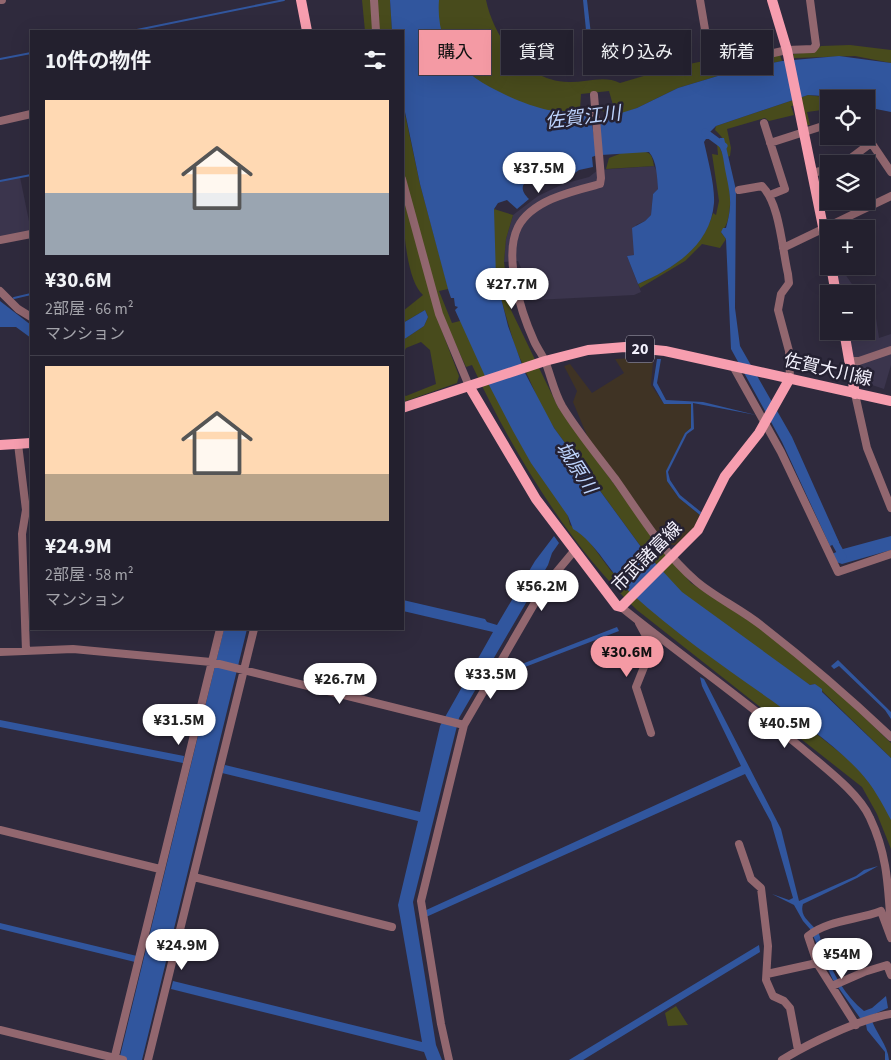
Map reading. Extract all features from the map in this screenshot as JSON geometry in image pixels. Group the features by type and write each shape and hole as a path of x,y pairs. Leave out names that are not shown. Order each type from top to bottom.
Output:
{"main road":[{"path":"301,0 307,30"},
{"path":"772,0 787,50 821,220"},
{"path":"846,340 855,394"},
{"name":"20","path":"404,407 545,361 588,350 625,347 665,351 734,366"},
{"name":"佐賀大川線","path":"734,366 891,401"},
{"name":"市武諸富線","path":"469,386 518,472 574,551 617,606 622,606 698,530 725,476 759,433 790,378"},
{"path":"0,445 18,447 30,442"}],"street":[{"path":"374,0 376,30"},
{"path":"700,0 710,59 752,54 760,56 787,50 810,50 815,47 810,3"},
{"path":"594,96 600,157 600,184 568,193 527,215 519,225 514,236 512,250 514,277 534,340 545,361 551,382 562,406 673,557 696,581 760,624 834,683 891,737"},
{"path":"0,121 30,114"},
{"path":"764,123 785,189 770,195"},
{"path":"770,143 820,127"},
{"path":"855,155 868,145"},
{"path":"872,145 891,172"},
{"path":"812,173 820,171"},
{"path":"404,186 439,314 469,386"},
{"path":"739,190 762,186 770,195 783,248 789,283 781,294 778,310 789,351 790,378"},
{"path":"875,202 891,196"},
{"path":"840,220 858,210"},
{"path":"783,248 820,231"},
{"path":"0,240 30,234"},
{"path":"0,291 18,309 30,316"},
{"path":"850,361 859,361 890,352"},
{"path":"734,366 781,452 838,572 891,554"},
{"path":"855,394 867,448 891,508"},
{"path":"18,447 26,510 22,534 26,651"},
{"path":"449,1060 439,1014 421,901 462,724 544,587 574,551"},
{"path":"622,606 636,619 769,720 828,771 858,800 869,816 884,854 888,879 891,929"},
{"path":"636,619 645,634 654,642 636,687 651,734"},
{"path":"0,1030 117,1059 160,869 220,630"},
{"path":"148,1060 194,877 242,670 254,630"},
{"path":"0,652 73,649 212,663 462,724"},
{"path":"0,830 160,869"},
{"path":"739,844 751,879 761,888 768,946 766,980 773,996 784,1001 790,1008 798,1050"},
{"path":"194,877 392,927"},
{"path":"856,1026 836,985 817,963 808,936 814,931 881,911 891,938"},
{"path":"767,974 817,963"},
{"path":"836,985 887,965 891,975"},
{"path":"782,1060 798,1050 891,1014"}],"shaded area":[{"path":"654,166 657,171 658,189 653,194 651,215 645,221 636,225 634,255 627,256 641,292 634,295 535,300 518,261 504,262 506,239 513,215 538,196 563,184 589,177 598,170"},
{"path":"20,177 30,231 0,238 0,181"},
{"path":"835,275 846,275 853,285 837,285"},
{"path":"875,317 879,338 891,334 891,365 884,389 863,382 850,352 848,340 875,340"},
{"path":"635,358 653,362 651,385 664,404 691,404 691,428 685,433 666,472 667,481 679,498 700,515 696,526 681,545 670,545 657,532 588,438 573,402 577,391 564,366 570,364 592,393 624,373 615,359"}],"green space":[{"path":"362,0 390,0 392,30 365,30"},
{"path":"437,0 486,0 490,15 501,37 501,75 540,75 554,80 570,82 608,79 620,83 647,75 691,75 691,64 701,62 701,75 721,75 678,88 637,108 615,116 600,110 600,107 613,105 609,91 581,94 580,110 587,109 588,119 500,104 469,75 491,75 491,30 439,30"},
{"path":"850,45 891,50 891,63 855,56 794,58 793,54 813,52 821,46"},
{"path":"780,55 782,61 773,63 773,56"},
{"path":"808,95 820,97 820,110 807,112 810,125 807,125 801,105 791,106 794,115 769,121 765,118 727,129 731,148 730,156 727,157 724,142 715,130 716,126"},
{"path":"404,109 420,184 451,298 448,289 439,291 452,323 460,321 462,316 568,516 570,525 583,533 611,571 862,770 891,807 891,849 877,814 862,787 637,610 588,556 565,526 524,463 472,365 466,367 441,313 436,315 459,376 457,383 404,402 404,395 406,396 436,384 430,350 421,342 406,348 404,353 404,339 424,326 428,317 425,310 404,322 404,310 423,295 414,281 408,260 404,233"},
{"path":"717,143 725,161 728,174 729,214 726,225 721,232 726,239 720,248 702,244 685,261 640,288 638,284 662,272 684,257 701,238 713,213 716,215 719,201 712,154 718,155"},
{"path":"457,147 503,201 497,203 494,209 513,215 506,239 504,262 510,308 558,407 651,535 691,583 759,627 833,687 891,743 891,758 815,684 810,685 683,604 554,428 542,408 515,347"},
{"path":"642,151 651,156 654,166 606,169 609,158 622,153"},
{"path":"676,1006 688,1025 668,1026 665,1013"}],"water":[{"path":"390,0 439,0 439,19 442,30 419,30 419,75 471,75 479,81 515,99 548,110 568,111 587,109 588,119 591,118 597,155 592,157 593,167 579,170 575,173 549,175 529,180 524,184 523,190 529,199 517,209 507,200 498,203 494,209 496,278 508,326 525,373 554,428 644,551 682,592 810,685 815,684 822,689 822,692 891,758 891,820 869,783 840,752 806,725 682,636 632,594 589,542 573,529 568,516 531,463 489,385 455,310 458,307 455,306 454,298 451,298 448,289 420,184 404,108 404,30 392,30"},
{"path":"583,0 587,0 590,30 586,30"},
{"path":"839,56 891,63 891,112 875,109 875,90 820,90 820,96 808,95 716,126 710,132 712,134 710,139 706,139 704,142 714,196 711,218 706,231 698,243 677,263 638,284 627,256 634,255 632,228 645,221 651,215 653,194 658,189 655,164 649,152 601,155 599,120 637,108 678,88 721,75 773,75 773,63"},
{"path":"720,138 724,138 736,190 735,308 740,346 792,437 839,542 830,546 782,442 731,349 726,239 721,232 723,228 726,228 730,198 722,155 717,143"},
{"path":"0,301 30,324 30,337 16,327 0,327"},
{"path":"425,310 428,317 424,326 404,339 404,322"},
{"path":"657,359 661,359 657,383 666,400 703,402 756,415 693,403 694,429 687,434 668,472 670,480 680,495 701,512 700,515 679,498 667,481 666,471 685,433 691,428 691,404 664,404 653,385"},
{"path":"554,536 559,543 552,553 548,565 459,718 413,902 436,1045 442,1060 427,1060 424,1052 171,989 173,981 422,1042 398,905 418,821 222,773 225,765 420,812 440,726 493,632 404,611 404,600 485,619 487,622 497,625 535,561"},
{"path":"891,536 891,550 842,564 836,562 832,554 843,549"},
{"path":"617,627 619,631 507,674 499,670 501,667 509,669"},
{"path":"224,630 247,630 142,1060 119,1060"},
{"path":"838,660 891,712 891,719 885,710 839,666 834,669 831,666"},
{"path":"700,677 704,679 781,829 799,901 856,876 864,870 878,866 803,904 802,909 806,919 819,934 835,975 857,1005 864,1011 872,1008 886,996 888,1008 870,1016 886,1049 889,1060 885,1060 885,1052 867,1030 865,1019 860,1018 833,980 810,929 794,905 772,894 789,900 793,898 771,822 745,774 426,917 424,911 741,766 702,686"},
{"path":"0,720 184,756 183,763 0,727"},
{"path":"0,923 137,956 135,962 0,929"},
{"path":"759,945 760,952 583,1060 569,1060"}],"waterway":[{"path":"137,30 284,0"},
{"path":"0,59 30,53"},
{"path":"705,132 724,146"},
{"path":"0,181 30,175"},
{"path":"14,298 30,294"},
{"path":"832,537 843,557"}],"water label":[{"name":"佐賀江川","path":"583,118"},
{"name":"城原川","path":"576,468"}]}
